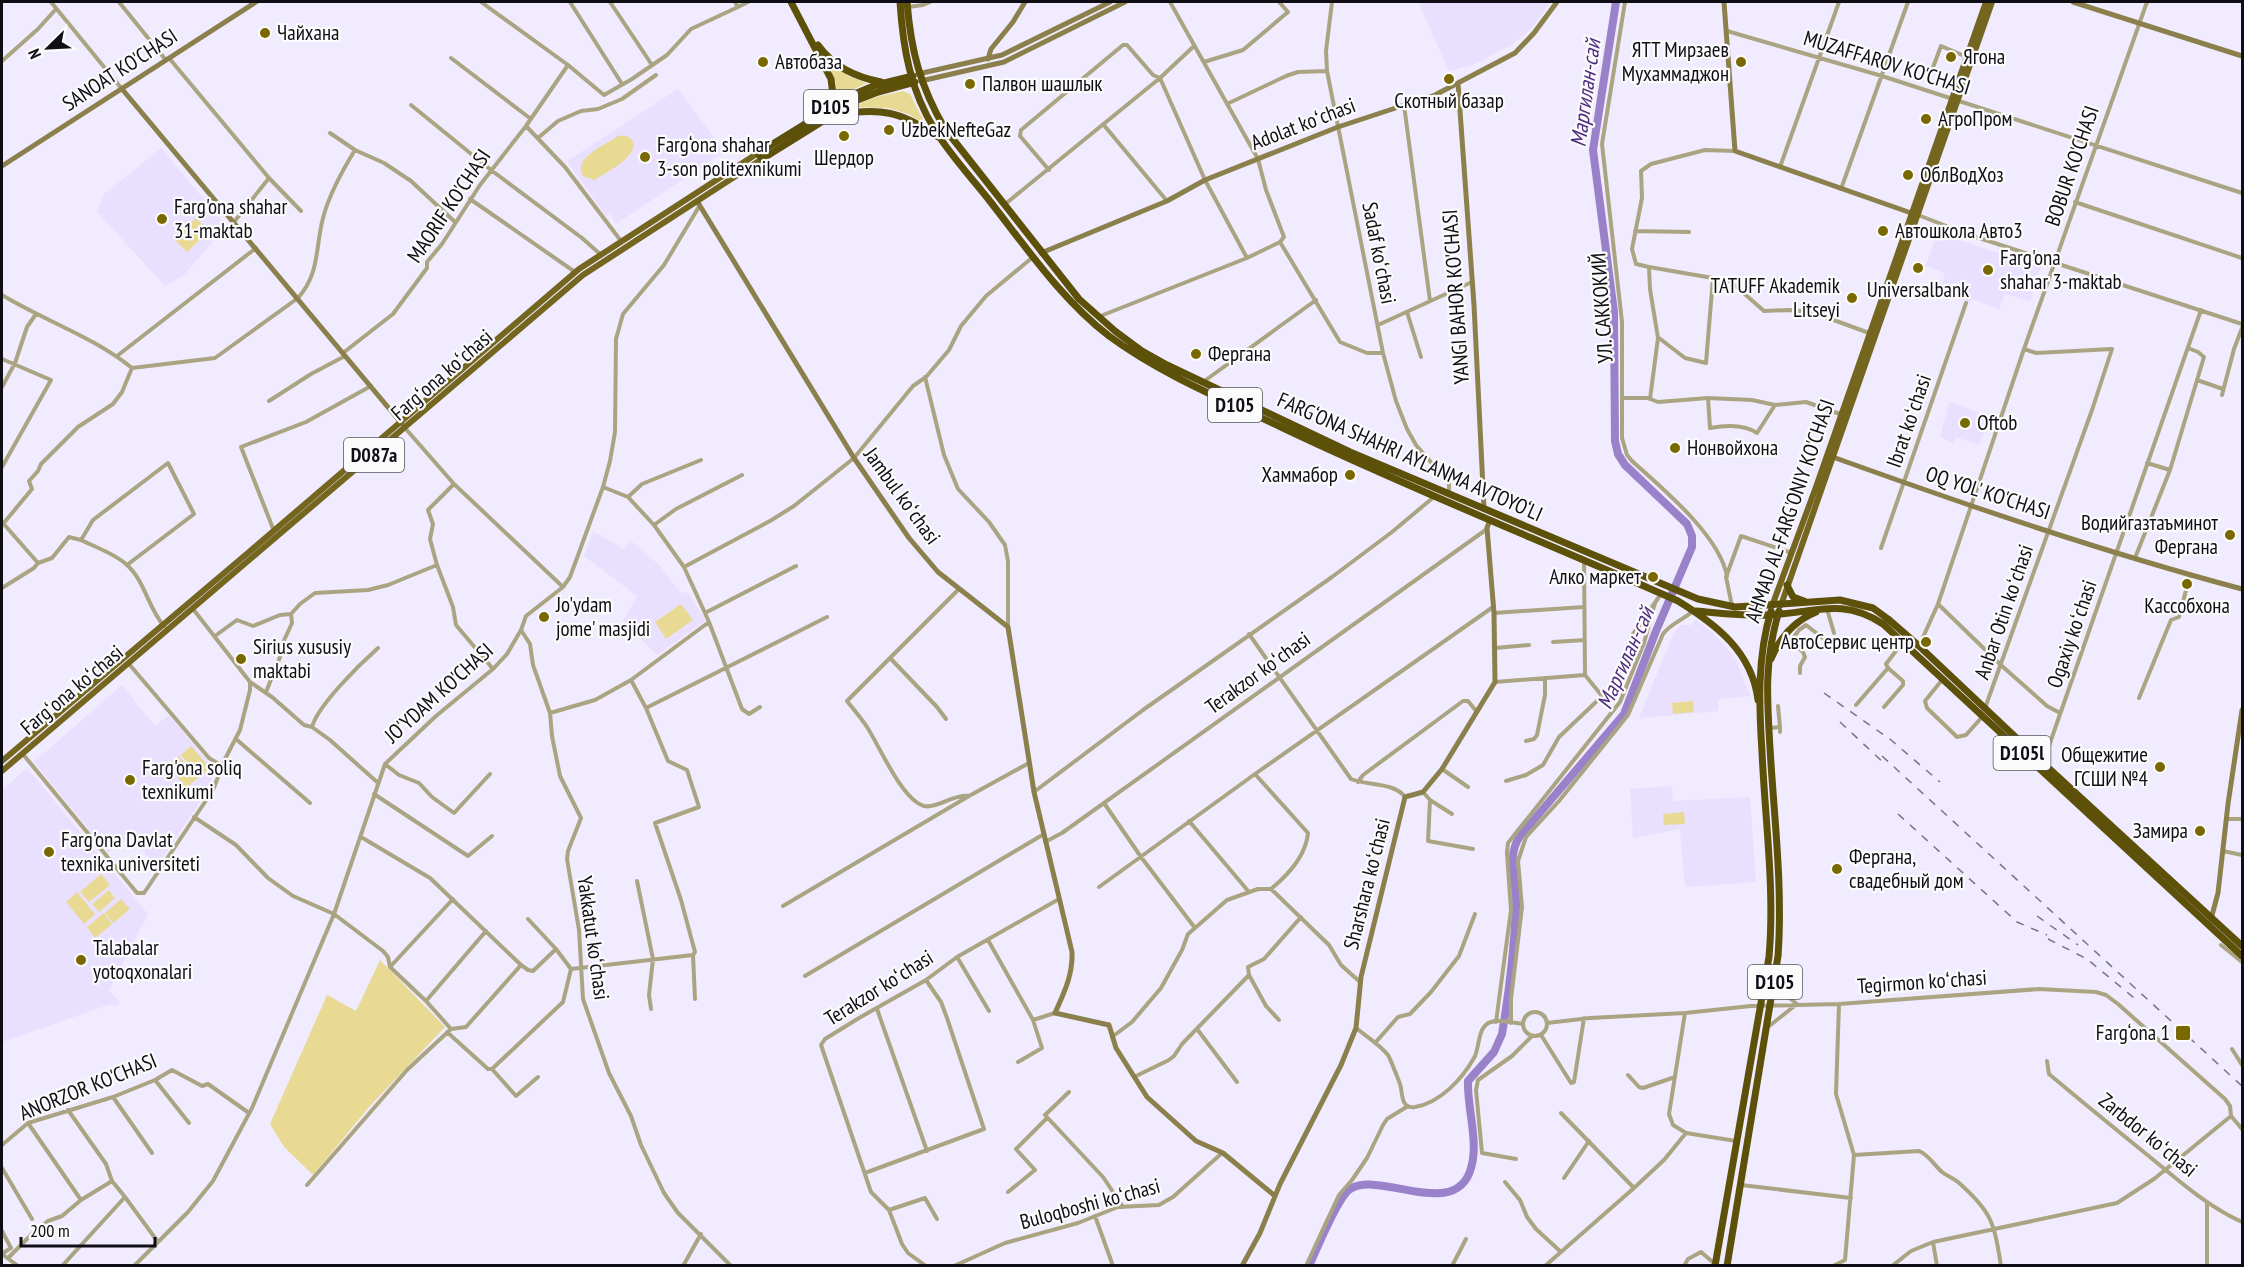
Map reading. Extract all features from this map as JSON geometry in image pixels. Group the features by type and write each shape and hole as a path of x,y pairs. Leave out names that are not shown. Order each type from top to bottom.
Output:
{"highway":[{"name":"D105","path":"791,2 832,83 832,99 828,113 887,111 909,119 940,138"},
{"name":"FARG‘ONA SHAHRI AYLANMA AVTOYO‘LI","path":"900,2 903,45 911,80 940,138 1082,313 1127,348 1196,387 1667,586 1713,603 1732,607"},
{"name":"FARG‘ONA SHAHRI AYLANMA AVTOYO‘LI","path":"908,4 911,44 920,77 945,129 1004,205 1037,255 1098,317 1142,351 1285,425 1435,496 1662,594"},
{"name":"D105","path":"806,29 824,53 847,71 863,78 884,82"},
{"path":"911,80 920,77"},
{"name":"Fargʻona koʻchasi","path":"760,156 828,113 852,94 884,82 911,80"},
{"name":"Fargʻona koʻchasi","path":"828,113 911,80"},
{"path":"1787,585 1793,597 1807,602"},
{"name":"D105","path":"1662,594 1694,611 1746,616 1778,615 1777,605 1732,607"},
{"name":"D105l","path":"1777,605 1840,600 1873,608 1888,619 2209,921 2242,956"},
{"name":"AHMAD AL-FARG'ONIY KO'CHASI","path":"1715,1265 1769,957 1772,916 1758,700 1769,615 1777,605"},
{"path":"1767,666 1784,635 1800,620 1826,609"},
{"name":"D105l","path":"1778,615 1826,609 1847,609 1868,614 1883,624 2209,921 2242,946"},
{"path":"1694,611 1722,631 1736,646 1752,676 1758,700"},
{"name":"AHMAD AL-FARG'ONIY KO'CHASI","path":"1727,1266 1776,975 1780,915 1767,666 1778,615"}],"main road":[{"name":"AHMAD AL-FARG'ONIY KO'CHASI","path":"1955,99 1986,2"},
{"name":"AHMAD AL-FARG'ONIY KO'CHASI","path":"1777,605 1787,585 1955,99 1992,2"},
{"name":"Fargʻona koʻchasi","path":"2,771 41,732 165,628 274,531 583,275 698,203 760,156"},
{"name":"Fargʻona koʻchasi","path":"2,761 129,664 165,628 193,609 576,272 600,254 760,156"},
{"name":"AHMAD AL-FARG'ONIY KO'CHASI","path":"1777,605 1792,553 1830,456 1840,414 1915,214"},
{"path":"1915,653 1919,646"}],"street":[{"path":"51,2 454,484 563,587"},
{"path":"120,2 269,178 300,211"},
{"name":"SANOAT KO'CHASI","path":"2,166 255,2"},
{"path":"481,2 568,65 604,95 667,55 691,29 748,2"},
{"path":"570,2 622,84"},
{"path":"610,2 652,65"},
{"path":"735,2 738,7"},
{"path":"908,4 923,5 930,2"},
{"path":"988,59 991,49 1013,22 1024,2"},
{"path":"920,77 1015,50 1110,2"},
{"path":"920,77 1004,62 1125,2"},
{"path":"1098,317 1247,258 1280,242 1284,237 1266,190 1258,159 1170,2"},
{"path":"1204,62 1243,50 1288,12 1279,2"},
{"name":"Sadaf koʻchasi","path":"1332,2 1326,51 1327,71 1383,353 1396,401 1407,429 1416,445 1449,483 1449,493"},
{"name":"Adolat koʻchasi","path":"1037,255 1167,201 1205,180 1338,127 1435,96 1515,53 1534,33 1557,2"},
{"name":"УЛ. САККОКИЙ","path":"1625,2 1602,144 1622,322 1622,438 1627,455 1690,515 1724,560 1727,576"},
{"path":"1724,2 1735,151"},
{"path":"1780,168 1839,2"},
{"path":"1841,189 1908,2"},
{"path":"2073,2 2242,56"},
{"name":"BOBUR KO'CHASI","path":"1919,646 1938,604 2075,202 2147,2"},
{"path":"2,61 38,29 56,9"},
{"name":"MUZAFFAROV KO'CHASI","path":"1727,31 1820,56 2242,193"},
{"path":"1049,170 1020,136 1021,130 1114,52 1123,45 1127,45 1153,75 1160,78 1205,180 1247,258"},
{"path":"1004,205 1160,78 1194,46"},
{"path":"1932,70 1941,46 1967,57"},
{"path":"451,58 531,118"},
{"name":"MAORIF KO'CHASI","path":"269,401 344,354 393,314 427,268 427,262 442,244 470,199 526,126 568,65"},
{"path":"1227,104 1298,72 1327,71"},
{"path":"538,138 558,121 580,111 598,109 622,99 656,75"},
{"name":"YANGI BAHOR KO'CHASI","path":"1458,83 1472,282 1484,508"},
{"path":"411,105 491,170 582,237 600,254"},
{"path":"1404,105 1430,301"},
{"path":"1103,124 1167,201"},
{"path":"526,126 565,167 621,241"},
{"path":"330,133 355,150 384,163 411,181 455,222"},
{"path":"2,295 36,314 81,334 132,368 215,358 298,298 309,284 327,205 355,150"},
{"path":"1869,333 1812,312 1789,310 1767,312 1730,282 1636,264 1632,249 1642,198 1642,168 1705,150 1735,151 1967,234 2201,310 2242,326 2222,395"},
{"path":"234,222 269,178"},
{"path":"470,199 576,272"},
{"path":"2075,202 2242,258"},
{"name":"Jambul koʻchasi","path":"698,203 854,458 909,538 938,572 1008,627"},
{"name":"JO'YDAM KO'CHASI","path":"134,1266 188,1212 213,1181 249,1113 334,914 385,764 436,716 493,669 507,654 526,616 563,587 575,566 603,487 615,432 616,339 623,314 664,265 698,203"},
{"path":"1635,231 1689,232"},
{"path":"1280,242 1340,342 1367,353 1383,353"},
{"path":"117,356 256,248"},
{"path":"684,567 794,506 854,458 913,386 925,377 949,350 961,326 986,296 1037,255"},
{"path":"1649,267 1658,338 1650,399"},
{"path":"1658,338 1685,358 1706,363 1713,278"},
{"path":"1378,325 1472,282"},
{"path":"1203,382 1316,300"},
{"name":"Ibrat koʻchasi","path":"1881,548 1966,303"},
{"name":"Ogaxiy koʻchasi","path":"2043,763 2201,310"},
{"path":"1407,312 1421,357"},
{"path":"2,387 15,363 27,327 36,314"},
{"path":"2135,558 2170,470 2204,357 2188,348"},
{"name":"Anbar Otin koʻchasi","path":"1985,709 2112,349 2036,353 2024,349"},
{"path":"2,359 51,380 2,467"},
{"path":"38,563 2,523 32,489 29,481 41,464 78,427 112,404 122,392 132,368"},
{"path":"925,377 944,455 958,489 989,522 1005,545 1008,561 1008,627 1015,659 1029,763 1045,842 1072,952 1073,965 1069,982 1055,1013"},
{"path":"2197,380 2223,389"},
{"path":"274,531 241,447 306,422 371,386"},
{"path":"1622,398 1650,399 1658,402 1694,397 1752,400 1775,405 1806,402 1840,414"},
{"path":"1708,398 1710,428 1723,426 1749,428 1757,433 1775,405"},
{"name":"OQ YOL' KO'CHASI","path":"1830,456 1904,483 2116,552 2242,589"},
{"path":"628,497 642,484 700,460"},
{"path":"81,540 93,520 168,463 194,514 127,565"},
{"path":"2147,463 2170,470"},
{"path":"654,525 676,509 742,475"},
{"path":"454,484 428,510 433,524 430,539 453,607 456,625 493,669"},
{"path":"603,487 628,497 654,525 684,567 710,622 745,713 752,714 760,707"},
{"name":"Terakzor koʻchasi","path":"1034,792 1349,564 1435,496"},
{"path":"1452,814 1430,800 1423,792 1442,769 1496,682 1494,610 1487,528 1490,520"},
{"name":"Terakzor koʻchasi","path":"1045,842 1062,834 1487,528"},
{"path":"1732,607 1727,576 1740,536 1792,553"},
{"path":"2,588 34,568 38,563 52,558 69,537 81,540 127,565 142,585 153,610 165,628"},
{"path":"1584,559 1585,675 1602,696"},
{"path":"215,636 237,620 253,626 280,615 291,614 312,594 368,590 407,578 437,565"},
{"path":"705,613 796,566"},
{"path":"2139,698 2171,620 2179,617 2190,575"},
{"path":"960,588 847,701 866,726 902,787 911,798 928,807 960,795 969,796"},
{"path":"1506,781 1526,775 1543,765 1559,737 1619,678 1631,637 1662,594"},
{"path":"1497,1022 1511,910 1508,843 1620,702 1644,643 1655,603"},
{"path":"1938,604 2002,666 2047,706 2060,713"},
{"path":"1099,886 1316,730 1494,610 1584,607"},
{"path":"193,609 250,682 266,692 304,725 312,727 330,740 377,782"},
{"path":"1826,609 1834,633"},
{"path":"1511,1023 1511,999 1522,908 1518,861 1526,837 1559,801 1628,715 1667,628 1694,611"},
{"path":"266,692 291,623 291,614"},
{"path":"646,708 827,617"},
{"path":"550,713 595,700 631,680 710,622"},
{"path":"1791,641 1806,625 1828,642"},
{"name":"Yakkatut koʻchasi","path":"521,630 530,645 533,665 550,713 560,776 581,818 567,859 579,930 583,999 609,1073 631,1116 641,1145 664,1193 678,1213 701,1234"},
{"path":"1250,634 1351,779 1397,789 1405,797"},
{"path":"1784,635 1803,652 1805,657 1800,666 1800,673"},
{"path":"1553,642 1585,640"},
{"path":"1884,707 1903,685 1903,681 1886,664 1903,643"},
{"path":"1495,648 1529,645"},
{"path":"312,727 314,719 330,699 365,659 378,648"},
{"path":"891,659 946,719"},
{"path":"129,664 209,758 222,766"},
{"path":"1856,705 1888,668"},
{"path":"1496,682 1585,675"},
{"path":"1526,741 1537,735 1545,695 1545,678"},
{"path":"1943,679 1925,701 1927,708 1957,737 1966,735 1983,717"},
{"path":"631,680 646,708 668,761 687,770 699,807 656,824 695,952 693,955 695,999"},
{"path":"22,753 136,893 144,893 213,790 236,739 248,700 250,682"},
{"path":"1358,782 1363,775 1463,700 1468,701 1478,712"},
{"path":"1769,728 1780,730 1778,706"},
{"path":"2209,921 2218,893 2242,710"},
{"path":"236,739 310,803"},
{"path":"783,906 1029,763"},
{"path":"385,764 399,775 419,783 454,813 490,774"},
{"path":"1442,769 1468,787"},
{"path":"1112,1037 1132,1022 1161,988 1188,934 1227,900 1249,892 1271,889 1298,861 1308,833 1255,774"},
{"name":"Sharshara koʻchasi","path":"1242,1266 1341,1065 1356,1029 1361,983 1405,797 1423,792"},
{"path":"374,794 468,856 492,836"},
{"path":"1430,800 1428,841 1473,849"},
{"path":"1104,803 1141,857 1195,928"},
{"path":"194,817 236,845 268,878 285,890 334,914 383,951 388,957 390,967 426,1001 449,1030 516,1096 538,1077"},
{"path":"2226,819 2242,819"},
{"path":"1189,821 1249,892"},
{"path":"805,976 1044,834"},
{"path":"361,837 430,878 528,970 533,971 556,949"},
{"path":"2223,851 2242,855"},
{"path":"637,880 652,959 649,995 651,1009"},
{"path":"1271,889 1286,906 1301,917 1329,945 1341,965 1361,983"},
{"path":"390,967 453,899"},
{"name":"Terakzor koʻchasi","path":"889,1210 882,1200 871,1192 820,1045 825,1039 859,1018 926,980 957,957 1059,900"},
{"path":"1375,1043 1398,1017 1414,1011 1459,956 1475,914"},
{"path":"1279,1020 1266,1006 1248,975 1248,968 1264,959 1301,917"},
{"path":"528,919 571,969"},
{"path":"426,1001 486,931"},
{"path":"988,940 1033,1020 1042,1048 1018,1062"},
{"path":"2221,945 2242,962"},
{"path":"571,969 693,955"},
{"path":"957,957 989,1011"},
{"path":"307,1185 407,1070 449,1030 465,1026 521,965"},
{"path":"492,1070 563,1002 571,969"},
{"path":"1134,1077 1169,1060 1248,975"},
{"path":"1767,1028 1797,1004 1787,996 1776,975"},
{"path":"865,1173 982,1130 984,1126 941,1002 926,980"},
{"name":"Tegirmon koʻchasi","path":"1547,1023 1584,1018 1684,1014 1726,1008 1839,1004 2039,989 2096,992 2106,995 2224,1099 2230,1106 2231,1116 2242,1129"},
{"path":"1833,1266 1845,1260 1854,1155 1836,1094 1839,1004"},
{"path":"877,1009 927,1151"},
{"path":"1533,1012 1541,1014 1547,1023 1546,1030 1541,1035 1532,1036 1525,1032 1523,1024 1526,1016 1533,1012"},
{"path":"1033,1020 1055,1013 1105,1023 1111,1028 1116,1048 1147,1097 1196,1141 1223,1153 1275,1196"},
{"path":"1684,1014 1670,1119 1686,1133 1737,1142"},
{"path":"1541,1035 1571,1083 1574,1082 1584,1018"},
{"path":"1306,1266 1339,1195 1353,1180 1367,1158 1387,1119 1408,1106 1421,1105 1434,1099 1453,1085 1475,1057 1483,1028 1491,1022 1523,1024"},
{"path":"1197,1029 1237,1082"},
{"path":"1356,1029 1390,1057 1401,1085 1400,1095 1408,1106"},
{"path":"1516,1159 1482,1153 1476,1090 1478,1080 1512,1056 1532,1036"},
{"path":"2232,1049 2242,1065"},
{"name":"Zarbdor koʻchasi","path":"2048,1061 2049,1074 2165,1171 2215,1209 2242,1221"},
{"name":"ANORZOR KO'CHASI","path":"2,1145 28,1123 113,1097 155,1080 172,1070 202,1086 208,1084 249,1113"},
{"path":"1628,1075 1639,1087 1643,1088 1675,1077"},
{"path":"155,1080 189,1123"},
{"path":"1069,1092 1046,1113 1047,1118 1103,1177 1124,1208"},
{"path":"113,1097 152,1153"},
{"path":"69,1110 106,1164 112,1181 158,1242"},
{"path":"1561,1113 1634,1188"},
{"path":"1892,1266 1911,1251 1934,1242 2117,1203 2165,1171 2231,1116"},
{"path":"1008,1192 1035,1170 1016,1149 1047,1118"},
{"path":"28,1123 81,1200"},
{"path":"1545,1266 1664,1160 1686,1133"},
{"path":"1564,1178 1589,1141"},
{"path":"1854,1155 1919,1150 1925,1153 1944,1173 1956,1180 1982,1205 1995,1229 2001,1266"},
{"name":"Buloqboshi koʻchasi","path":"954,1266 1005,1243 1078,1223 1118,1207 1159,1205 1173,1197 1223,1153"},
{"path":"2,1168 32,1219"},
{"path":"9,1257 48,1221 70,1210 81,1200 112,1181"},
{"path":"1505,1182 1520,1200 1527,1217 1561,1252"},
{"path":"1741,1185 1851,1198"},
{"path":"62,1266 125,1197"},
{"path":"926,1266 919,1264 902,1244 889,1210 925,1198 937,1219"},
{"path":"2207,1202 2207,1265"},
{"path":"1095,1216 1113,1266"},
{"path":"2,1231 11,1248 2,1253"},
{"path":"683,1266 701,1234 731,1266"},
{"path":"1452,1266 1466,1239"},
{"path":"1934,1242 1937,1266"},
{"path":"1684,1266 1688,1259 1701,1252 1715,1265"},
{"path":"2,1253 18,1266"}],"shaded area":[{"path":"1418,2 1551,2 1530,30 1511,45 1473,65 1449,71"},
{"path":"826,60 850,77 867,83 835,98 836,83"},
{"name":"Farg‘ona shahar 3-son politexnikumi","path":"678,89 724,152 616,224 610,214 606,216 567,161"},
{"path":"903,91 910,94 925,124 908,114 889,108 851,107 876,97"},
{"path":"618,136 628,137 634,145 628,157 594,180 583,176 582,163 586,158"},
{"name":"Farg'ona shahar 31-maktab","path":"161,148 226,226 184,275 165,286 97,212 104,194"},
{"path":"196,218 209,231 187,252 174,239"},
{"name":"Farg'ona shahar 3-maktab","path":"1937,233 2041,267 2030,301 2005,294 1999,309 1972,299 1970,303 1939,291 1945,273 1926,266"},
{"name":"Oftob","path":"1949,402 1990,416 1979,445 1956,437 1953,443 1940,437"},
{"path":"593,531 623,549 630,540 659,565 680,592 688,593 706,620 657,655 623,621 637,596 584,556"},
{"path":"681,604 693,620 666,639 655,622"},
{"path":"1695,619 1715,635 1736,659 1750,696 1718,699 1718,711 1639,718 1674,632 1681,625 1692,625"},
{"name":"Farg'ona soliq texnikumi","path":"122,685 155,726 169,715 215,770 208,790 156,867 130,835 108,853 34,762"},
{"path":"1693,701 1694,712 1673,714 1672,703"},
{"path":"191,746 210,768 200,777 181,755"},
{"path":"179,756 198,778 186,788 168,765"},
{"name":"Farg'ona Davlat texnika universiteti","path":"27,768 148,914 109,990 120,1002 117,1006 111,1004 2,1042 2,790"},
{"path":"1672,786 1673,801 1750,797 1756,882 1685,887 1680,829 1633,838 1630,789"},
{"path":"1684,812 1685,824 1664,825 1663,814"},
{"path":"101,874 110,885 89,902 80,892"},
{"path":"109,890 115,898 99,912 92,904"},
{"path":"77,892 95,914 84,924 66,902"},
{"path":"121,899 130,909 113,923 105,913"},
{"path":"104,913 112,924 95,938 87,927"},
{"path":"380,960 445,1027 369,1107 313,1175 284,1147 270,1124 327,995 356,1011"}],"waterway":[{"name":"Маргилан-сай","path":"1309,1266 1333,1213 1350,1189 1363,1185 1379,1185 1434,1193 1450,1191 1463,1184 1471,1168 1474,1147 1468,1081 1494,1052 1502,1034 1505,1019 1515,924 1513,853 1516,844 1520,836 1624,714 1692,547 1692,536 1687,524 1625,465 1618,454 1615,441 1614,312 1593,150 1616,2"}],"railway":[{"path":"1824,693 1891,740 1940,782"},
{"path":"1840,722 1885,764"},
{"path":"1882,756 2242,1086"},
{"path":"1898,814 2017,922 2047,935"},
{"path":"2037,916 2078,945"},
{"path":"2048,939 2087,959 2139,1002"}],"place":[{"name":"Чайхана","path":"265,33"},
{"name":"Ягона","path":"1951,57"},
{"name":"Автобаза","path":"763,62"},
{"name":"ЯТТ Мирзаев Мухаммаджон","path":"1741,62"},
{"name":"Скотный базар","path":"1449,79"},
{"name":"Палвон шашлык","path":"970,84"},
{"name":"АгроПром","path":"1926,119"},
{"name":"UzbekNefteGaz","path":"889,130"},
{"name":"Шердор","path":"844,136"},
{"name":"Farg‘ona shahar 3-son politexnikumi","path":"645,157"},
{"name":"ОблВодХоз","path":"1908,175"},
{"name":"Farg'ona shahar 31-maktab","path":"162,219"},
{"name":"Автошкола Авто3","path":"1883,231"},
{"name":"Universalbank","path":"1918,268"},
{"name":"Farg'ona shahar 3-maktab","path":"1988,270"},
{"name":"TATUFF Akademik Litseyi","path":"1852,298"},
{"name":"Фергана","path":"1196,354"},
{"name":"Oftob","path":"1965,423"},
{"name":"Нонвойхона","path":"1675,448"},
{"name":"Хаммабор","path":"1350,475"},
{"name":"Водийгазтаъминот Фергана","path":"2230,535"},
{"name":"Алко маркет","path":"1653,577"},
{"name":"Кассобхона","path":"2187,584"},
{"name":"Jo'ydam jome' masjidi","path":"544,617"},
{"name":"АвтоСервис центр","path":"1926,642"},
{"name":"Sirius xususiy maktabi","path":"241,659"},
{"name":"Общежитие ГСШИ №4","path":"2160,767"},
{"name":"Farg'ona soliq texnikumi","path":"130,780"},
{"name":"Замира","path":"2200,831"},
{"name":"Farg'ona Davlat texnika universiteti","path":"49,852"},
{"name":"Фергана, свадебный дом","path":"1837,869"},
{"name":"Talabalar yotoqxonalari","path":"81,960"},
{"name":"Farg‘ona 1","path":"2183,1033"}]}
